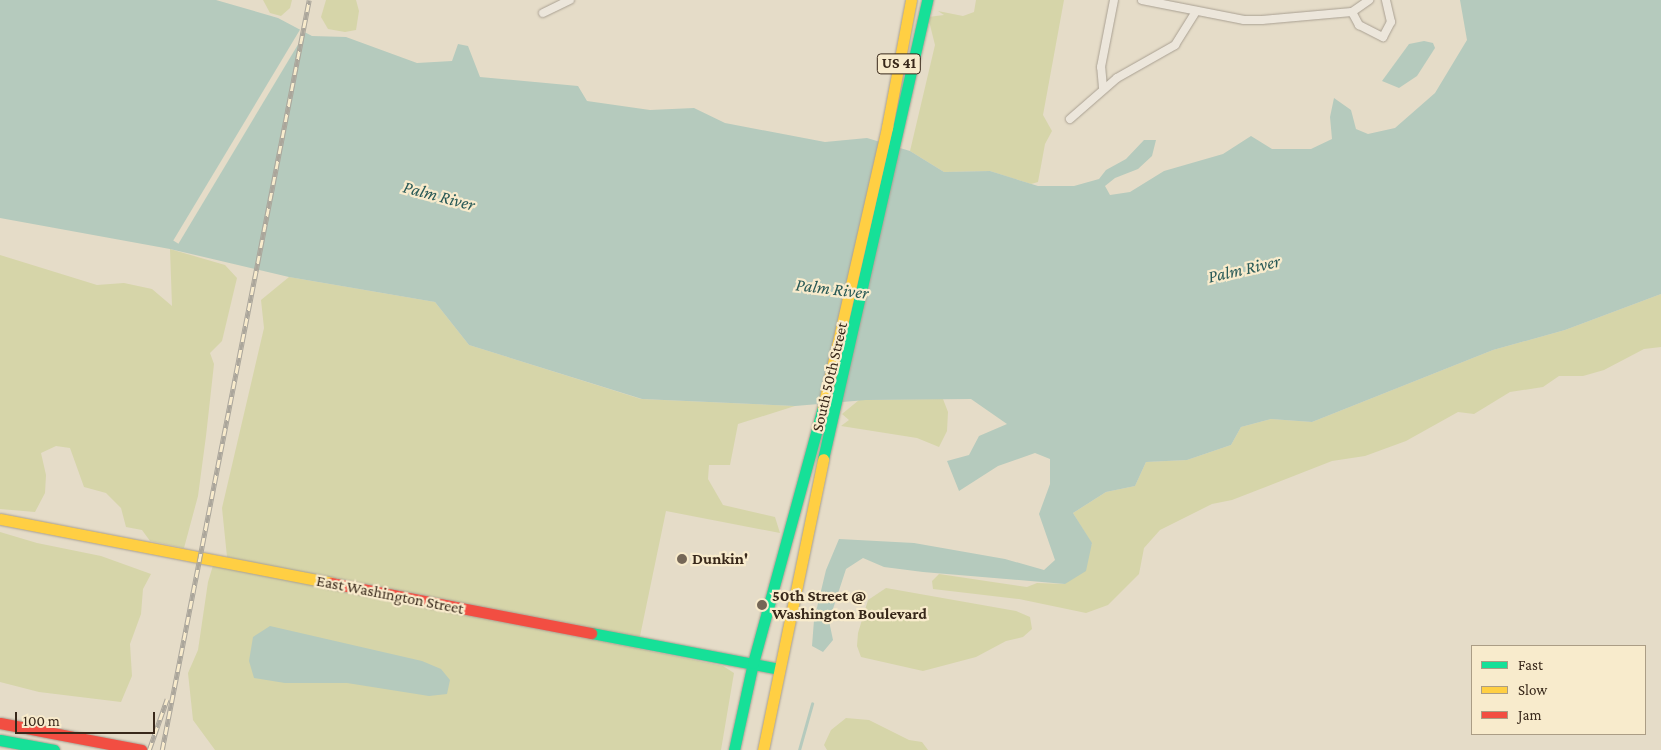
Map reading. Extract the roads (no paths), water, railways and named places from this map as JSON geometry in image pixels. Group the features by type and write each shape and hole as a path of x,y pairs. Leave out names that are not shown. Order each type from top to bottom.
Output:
{"main road":[{"name":"South 50th Street","path":"763,750 822,440 887,127 911,0"},
{"name":"South 50th Street","path":"734,750 753,663 822,440 899,130 927,0"},
{"name":"East Washington Street","path":"0,520 779,669"},
{"path":"0,724 141,750"},
{"path":"0,740 54,750"}],"street":[{"path":"543,13 570,0"},
{"path":"1103,88 1101,67 1114,0"},
{"path":"1142,0 1196,11 1262,20 1352,12 1368,0"},
{"path":"1352,12 1358,25 1383,37 1390,22 1386,0"},
{"path":"1070,119 1103,88 1175,45 1196,11"}],"water":[{"name":"Palm River","path":"0,0 216,0 278,18 312,36 346,37 417,63 452,61 458,44 468,46 480,77 578,86 587,101 650,110 694,108 725,123 825,142 867,138 910,151 944,172 990,171 1038,186 1074,186 1099,179 1106,170 1126,159 1144,140 1156,140 1152,156 1138,169 1115,178 1105,186 1110,195 1130,192 1164,171 1223,154 1251,136 1272,149 1311,149 1332,139 1330,117 1334,98 1351,110 1356,129 1368,134 1395,128 1435,93 1467,40 1460,0 1661,0 1661,294 1565,330 1493,350 1312,422 1271,419 1241,427 1231,445 1187,460 1146,462 1135,486 1106,492 1073,513 1092,543 1086,571 1065,584 884,567 863,558 846,569 829,621 833,640 823,652 812,646 814,620 826,570 839,539 914,543 1005,559 1044,570 1055,560 1039,514 1050,484 1050,459 1035,453 998,466 959,491 947,461 969,455 979,436 1007,424 971,399 866,400 795,406 642,399 469,345 435,302 289,277 170,249 0,218"},
{"path":"1424,41 1433,43 1435,48 1417,76 1399,88 1382,81 1409,44"},
{"path":"270,626 422,661 441,669 450,680 447,694 429,696 347,683 285,683 254,678 249,661 253,637"}],"waterway":[{"path":"799,750 812,704"}],"railway":[{"path":"162,750 309,0"},
{"path":"149,750 167,699"}],"place":[{"name":"Dunkin'","path":"682,559"},
{"name":"50th Street @ Washington Boulevard","path":"762,605"}]}
